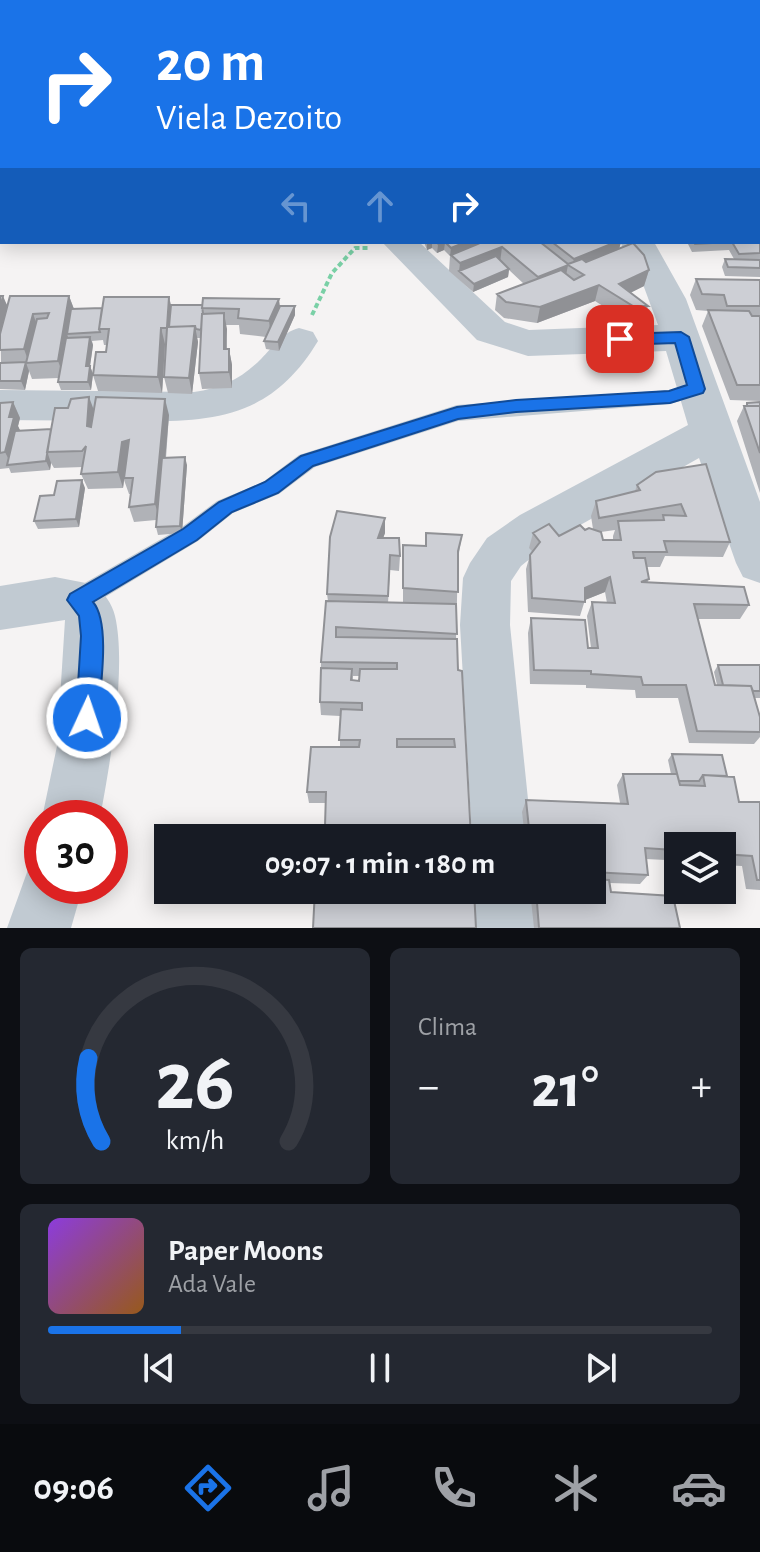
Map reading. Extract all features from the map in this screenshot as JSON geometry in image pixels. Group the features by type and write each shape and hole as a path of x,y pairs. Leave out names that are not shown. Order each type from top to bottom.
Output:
{"street":[{"path":"401,244 491,331 505,338 528,343 681,337"},
{"path":"638,244 653,269 681,337 760,563"},
{"path":"0,405 194,407 224,404 262,384 299,341"},
{"path":"501,824 485,625 487,578 504,552 704,410"},
{"path":"0,608 55,598 78,600 89,613 92,636 85,746 74,800"},
{"path":"39,928 46,904"},
{"path":"506,904 508,928"}],"lane":[{"path":"78,600 190,534 225,507 271,488 307,461 457,413 516,406 670,397 704,410"}],"path":[{"path":"299,341 332,273 355,248 366,250 374,244"}],"building":[{"path":"478,244 543,244 568,264 582,259 586,262 634,244 644,255 649,270 619,284 648,306 633,306 599,285 540,307 506,302 497,294 561,270 574,280 584,275 568,265 538,277 502,247 460,263 451,255"},
{"path":"555,244 611,244 574,259"},
{"path":"733,244 760,244 760,253 739,254"},
{"path":"496,256 509,269 474,284 459,271"},
{"path":"725,259 760,260 760,268 728,267"},
{"path":"696,279 760,280 760,306 727,306 724,295 702,294"},
{"path":"10,296 69,296 58,361 26,363 37,319 47,318 49,313 33,314 24,349 0,350 0,334"},
{"path":"104,297 169,297 167,327 195,326 189,378 164,377 167,328 161,328 158,377 93,375 96,352 106,352 109,329 99,329"},
{"path":"203,298 279,299 269,321 238,318 239,309 202,308"},
{"path":"171,305 202,305 201,330 195,326 169,327"},
{"path":"280,306 295,306 278,342 264,341"},
{"path":"102,308 100,332 67,334 71,309"},
{"path":"708,310 749,311 752,316 760,316 760,385 737,385"},
{"path":"224,313 224,349 229,349 229,372 199,373 202,314"},
{"path":"90,337 86,366 90,366 88,382 58,382 66,338"},
{"path":"26,362 21,381 0,381 0,363"},
{"path":"89,397 87,426 91,427 96,397 165,399 155,504 129,507 133,478 124,478 129,440 122,442 118,472 81,474 86,446 82,451 47,452 55,408 68,408 71,399"},
{"path":"13,402 9,417 14,417 5,452 0,453 0,403"},
{"path":"760,402 760,406 747,406 747,403"},
{"path":"744,406 760,406 760,453"},
{"path":"51,429 46,461 7,465 15,431"},
{"path":"185,457 180,526 156,527 162,458"},
{"path":"706,464 730,542 664,541 667,552 633,552 634,558 645,558 649,579 641,582 744,587 749,605 694,604 715,685 751,686 760,717 760,732 697,731 686,685 643,685 641,677 591,674 591,671 534,670 531,618 585,620 588,648 598,648 592,602 615,603 610,577 585,588 585,602 532,598 530,555 540,542 533,533 549,524 559,536 580,525 585,530 589,528 601,532 603,540 621,540 618,521 664,520 663,515 686,516 681,504 599,518 596,501 640,490 637,485 656,472"},
{"path":"82,480 76,519 34,521 40,496 54,495 57,481"},
{"path":"337,511 385,518 378,538 399,538 400,556 390,555 388,596 327,594 330,537"},
{"path":"426,533 462,535 458,551 458,592 403,588 403,545 426,546"},
{"path":"326,601 456,604 457,634 336,627 336,637 457,639 458,670 462,671 470,824 325,824 326,792 307,792 311,747 359,747 360,740 339,740 341,709 362,710 362,703 320,702 321,668 352,669 351,680 359,681 360,669 397,669 397,663 321,662","holes":["397,739 454,739 455,747 397,747"]},
{"path":"718,665 760,665 760,691 753,691 751,686 723,685"},
{"path":"672,754 722,755 727,776 703,775 699,781 679,781"},
{"path":"623,774 677,774 680,785 705,786 703,775 734,777 739,802 760,802 760,880 757,880 752,856 736,855 736,832 664,832 664,849 645,848 648,875 606,873 606,824 529,824 526,800 628,804"},
{"path":"606,880 609,880 611,892 664,895 664,904 675,904 680,928 539,928 537,904 606,904"},
{"path":"314,904 475,904 476,928 313,928"}],"route":[{"path":"87,718 92,636 89,613 78,600 190,534 225,507 271,488 307,461 457,413 516,406 670,397 697,389 681,337 620,339"}]}
